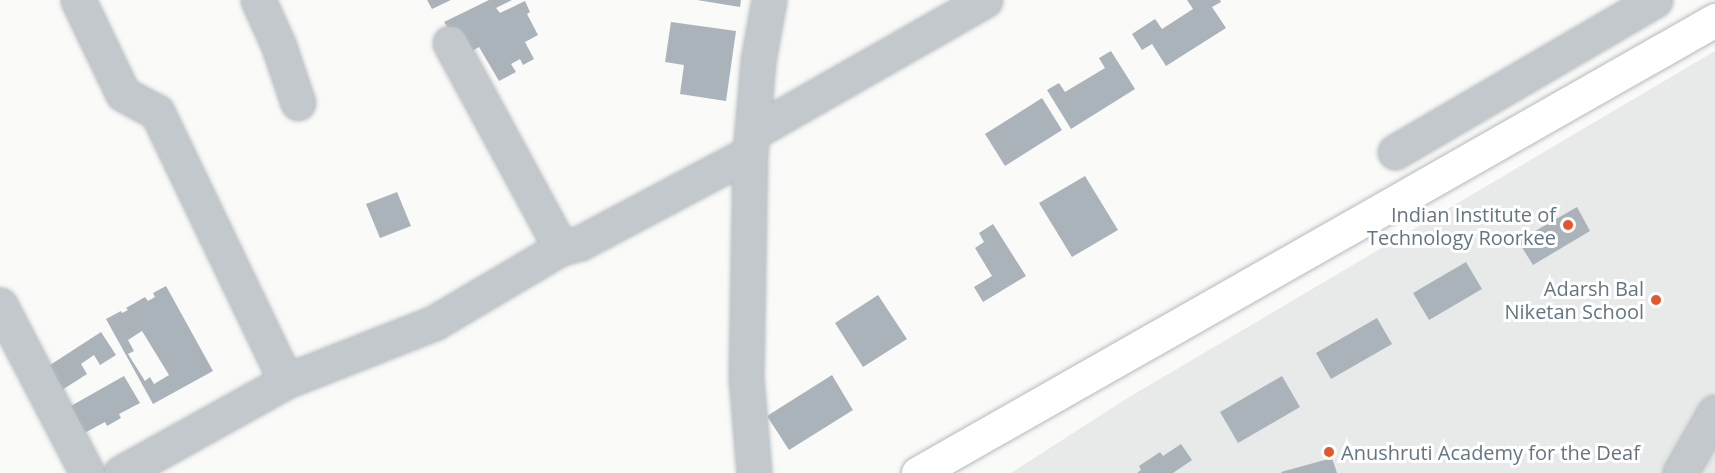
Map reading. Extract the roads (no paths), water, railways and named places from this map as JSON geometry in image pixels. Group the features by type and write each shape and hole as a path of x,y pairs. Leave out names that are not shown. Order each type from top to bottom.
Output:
{"main road":[{"path":"918,473 1715,20"}],"street":[{"path":"78,0 123,94 157,112 286,381"},
{"path":"258,0 278,44 298,103"},
{"path":"754,473 746,377 751,143 758,61 769,0"},
{"path":"121,473 286,381 434,323 561,248 580,243 751,143 985,0"},
{"path":"1395,152 1655,0"},
{"path":"450,43 561,248"},
{"path":"1485,99 1508,138"},
{"path":"0,306 87,473"},
{"path":"1692,468 1715,412"}],"place":[{"name":"Indian Institute of Technology Roorkee","path":"1568,225"},
{"name":"Adarsh Bal Niketan School","path":"1656,300"},
{"name":"Anushruti Academy for the Deaf","path":"1329,452"}]}
